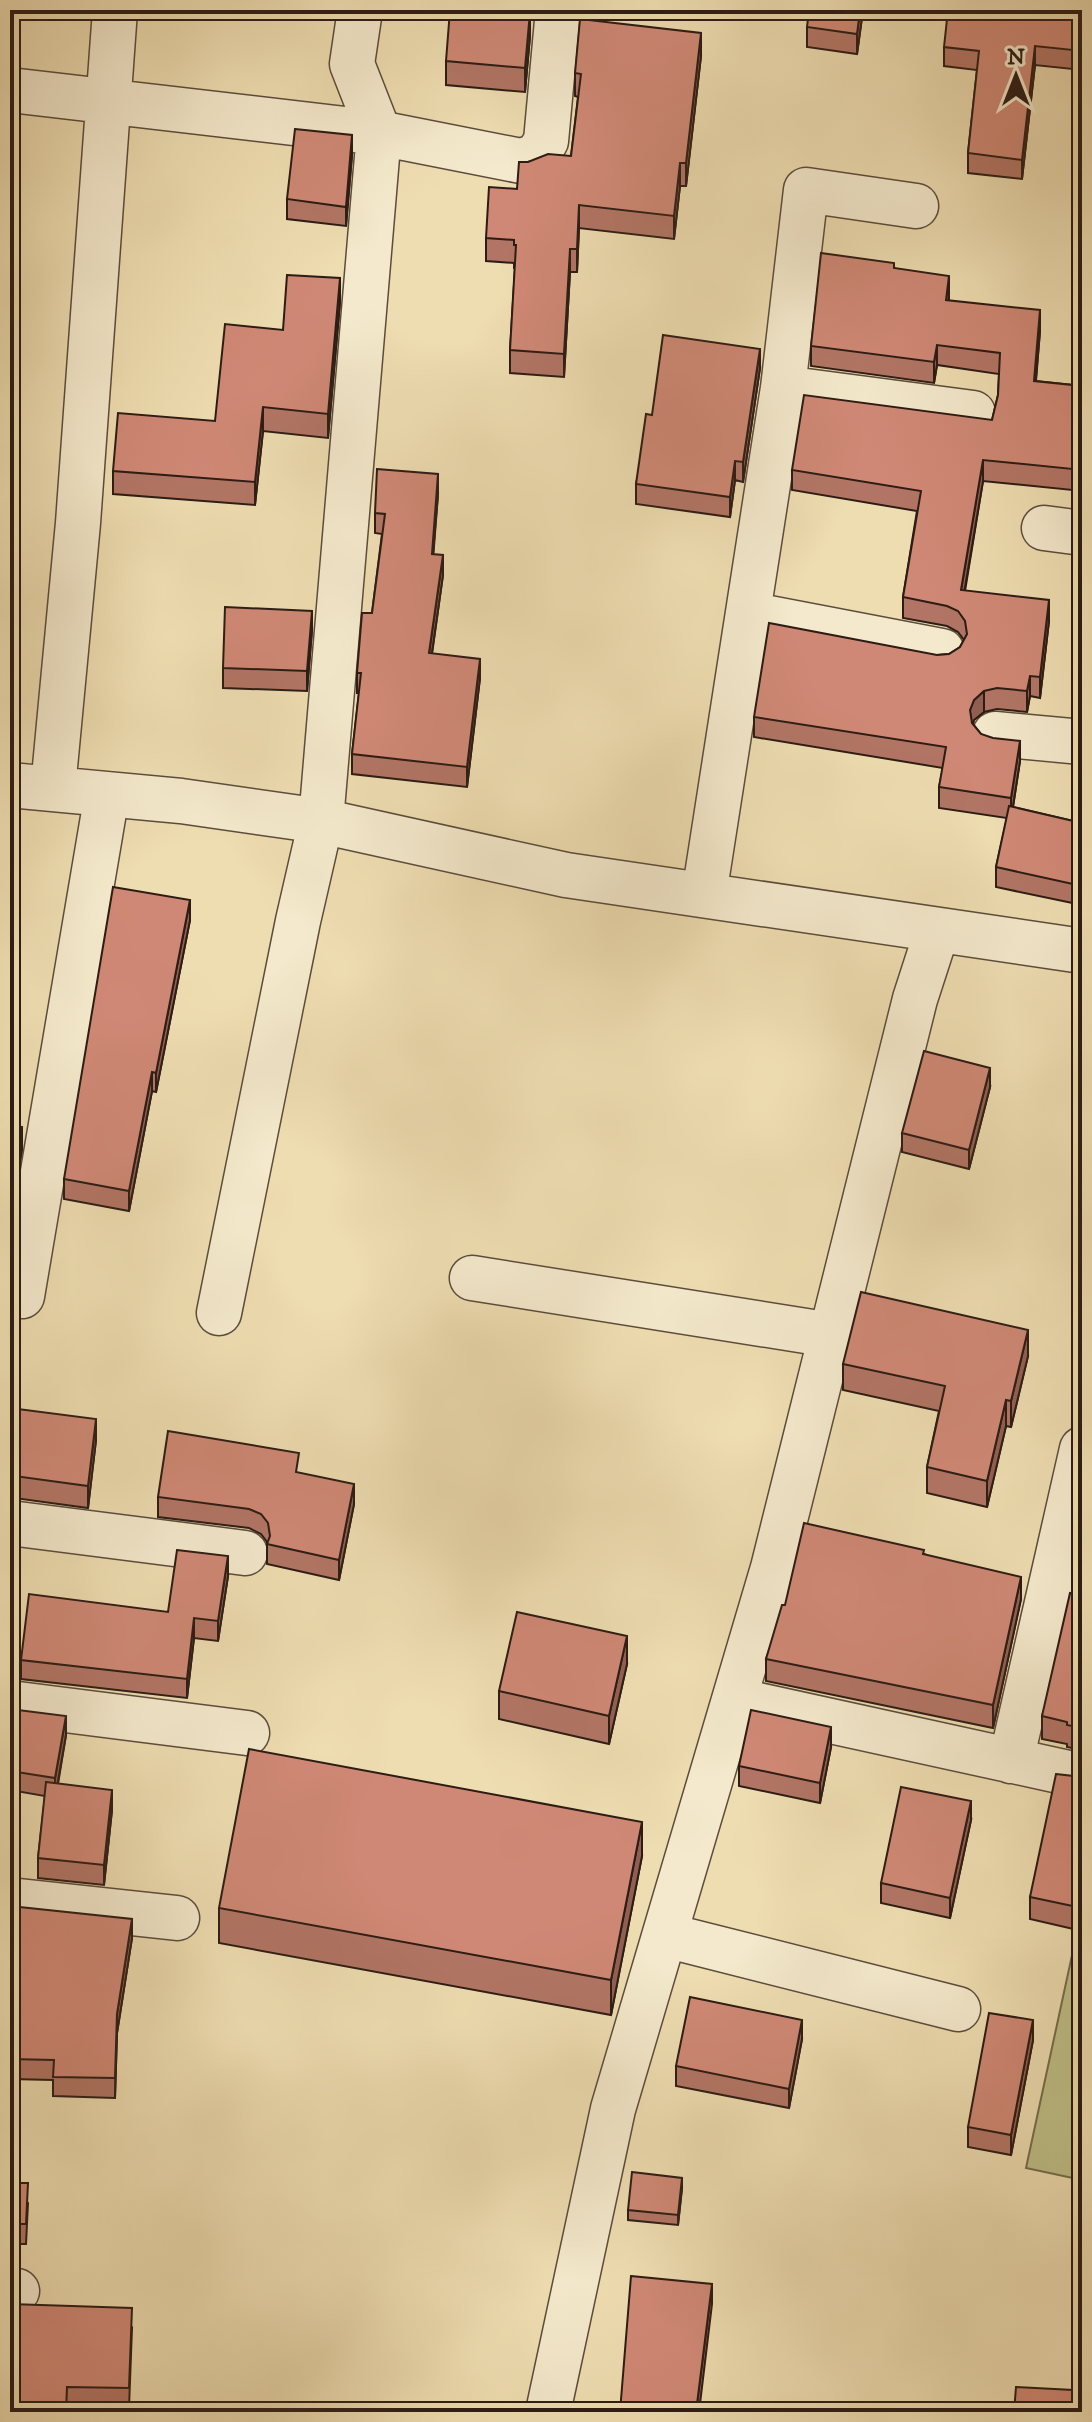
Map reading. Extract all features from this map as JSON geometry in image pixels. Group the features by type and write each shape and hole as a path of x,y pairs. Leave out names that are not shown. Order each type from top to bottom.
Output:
{"street":[{"path":"53,788 78,523 115,10"},
{"path":"219,1313 321,821 379,133 352,64 360,10"},
{"path":"10,90 379,133 521,161 537,156 546,141 558,10"},
{"path":"704,895 783,388 806,190 916,206"},
{"path":"783,388 973,413"},
{"path":"748,614 942,651"},
{"path":"995,734 1082,742"},
{"path":"10,785 321,821 566,875 1082,951"},
{"path":"22,1296 107,794"},
{"path":"548,2412 613,2109 773,1568 915,999 937,931"},
{"path":"472,1278 831,1335"},
{"path":"1011,1761 1082,1449"},
{"path":"10,1523 245,1553"},
{"path":"735,1700 1082,1776"},
{"path":"10,1703 247,1733"},
{"path":"10,1900 177,1918"},
{"path":"665,1935 958,2009"}],"green space":[{"path":"1074,1946 1082,1948 1082,2180 1026,2168"}],"building":[{"path":"450,10 530,12 525,68 446,61"},
{"path":"809,10 860,10 857,34 807,27"},
{"path":"948,10 1082,10 1082,51 1035,46 1022,160 968,153 979,51 944,47"},
{"path":"580,19 701,33 686,163 680,163 674,216 579,205 577,249 570,249 564,354 510,350 516,245 514,240 486,238 489,187 517,189 519,162 548,154 571,156 581,74 575,73"},
{"path":"295,129 352,135 346,207 287,199"},
{"path":"821,253 894,263 894,268 949,276 946,300 1040,310 1034,381 1082,386 1082,470 983,460 961,590 1049,600 1040,677 1030,676 1027,691 997,688 984,691 974,700 970,710 972,723 981,734 1020,741 1011,798 939,787 946,747 754,717 769,623 937,655 949,654 960,647 967,634 965,621 958,611 903,597 921,491 792,470 804,395 992,420 998,395 1000,353 937,345 934,362 811,346"},
{"path":"287,275 340,278 328,414 263,407 255,482 113,471 118,413 215,421 225,324 283,330"},
{"path":"663,335 760,349 743,462 735,461 730,497 636,484 646,414 652,415"},
{"path":"377,469 438,474 432,554 443,555 429,653 480,659 467,767 352,754 361,673 357,673 362,613 372,613 385,514 375,513"},
{"path":"10,561 19,561 17,653 10,652"},
{"path":"225,607 312,611 307,671 223,668"},
{"path":"1009,806 1082,823 1082,886 996,867"},
{"path":"113,887 190,900 129,1191 64,1179"},
{"path":"924,1051 990,1068 969,1150 902,1133"},
{"path":"10,1125 22,1127 15,1168 10,1167"},
{"path":"861,1292 1028,1330 1011,1401 1006,1400 987,1481 927,1467 945,1386 843,1364"},
{"path":"10,1408 96,1419 88,1486 14,1476 14,1471 10,1471"},
{"path":"168,1431 299,1453 296,1472 354,1484 339,1560 267,1544 270,1536 268,1523 261,1514 249,1509 158,1497"},
{"path":"804,1523 924,1550 923,1554 1021,1577 993,1705 766,1659 782,1605 785,1605"},
{"path":"177,1550 228,1556 218,1621 194,1618 187,1679 21,1660 29,1594 168,1612"},
{"path":"1070,1593 1082,1595 1082,1728 1042,1716"},
{"path":"517,1612 627,1636 609,1716 499,1691"},
{"path":"10,1709 66,1716 55,1778 10,1771"},
{"path":"751,1710 831,1727 820,1783 739,1766"},
{"path":"249,1749 642,1822 611,1980 219,1908"},
{"path":"1056,1774 1082,1777 1082,1908 1030,1897"},
{"path":"46,1782 112,1790 104,1865 38,1858"},
{"path":"901,1787 971,1801 950,1898 881,1883"},
{"path":"10,1906 132,1919 117,2014 115,2078 53,2077 54,2060 10,2059"},
{"path":"690,1997 802,2020 789,2089 676,2066"},
{"path":"989,2013 1033,2020 1011,2135 968,2127"},
{"path":"632,2172 682,2178 678,2215 628,2210"},
{"path":"10,2183 28,2183 26,2224 10,2224"},
{"path":"631,2276 712,2284 696,2412 620,2412"},
{"path":"10,2304 132,2308 129,2388 67,2387 66,2412 10,2412"},
{"path":"1016,2387 1073,2390 1072,2412 1014,2412"}]}
